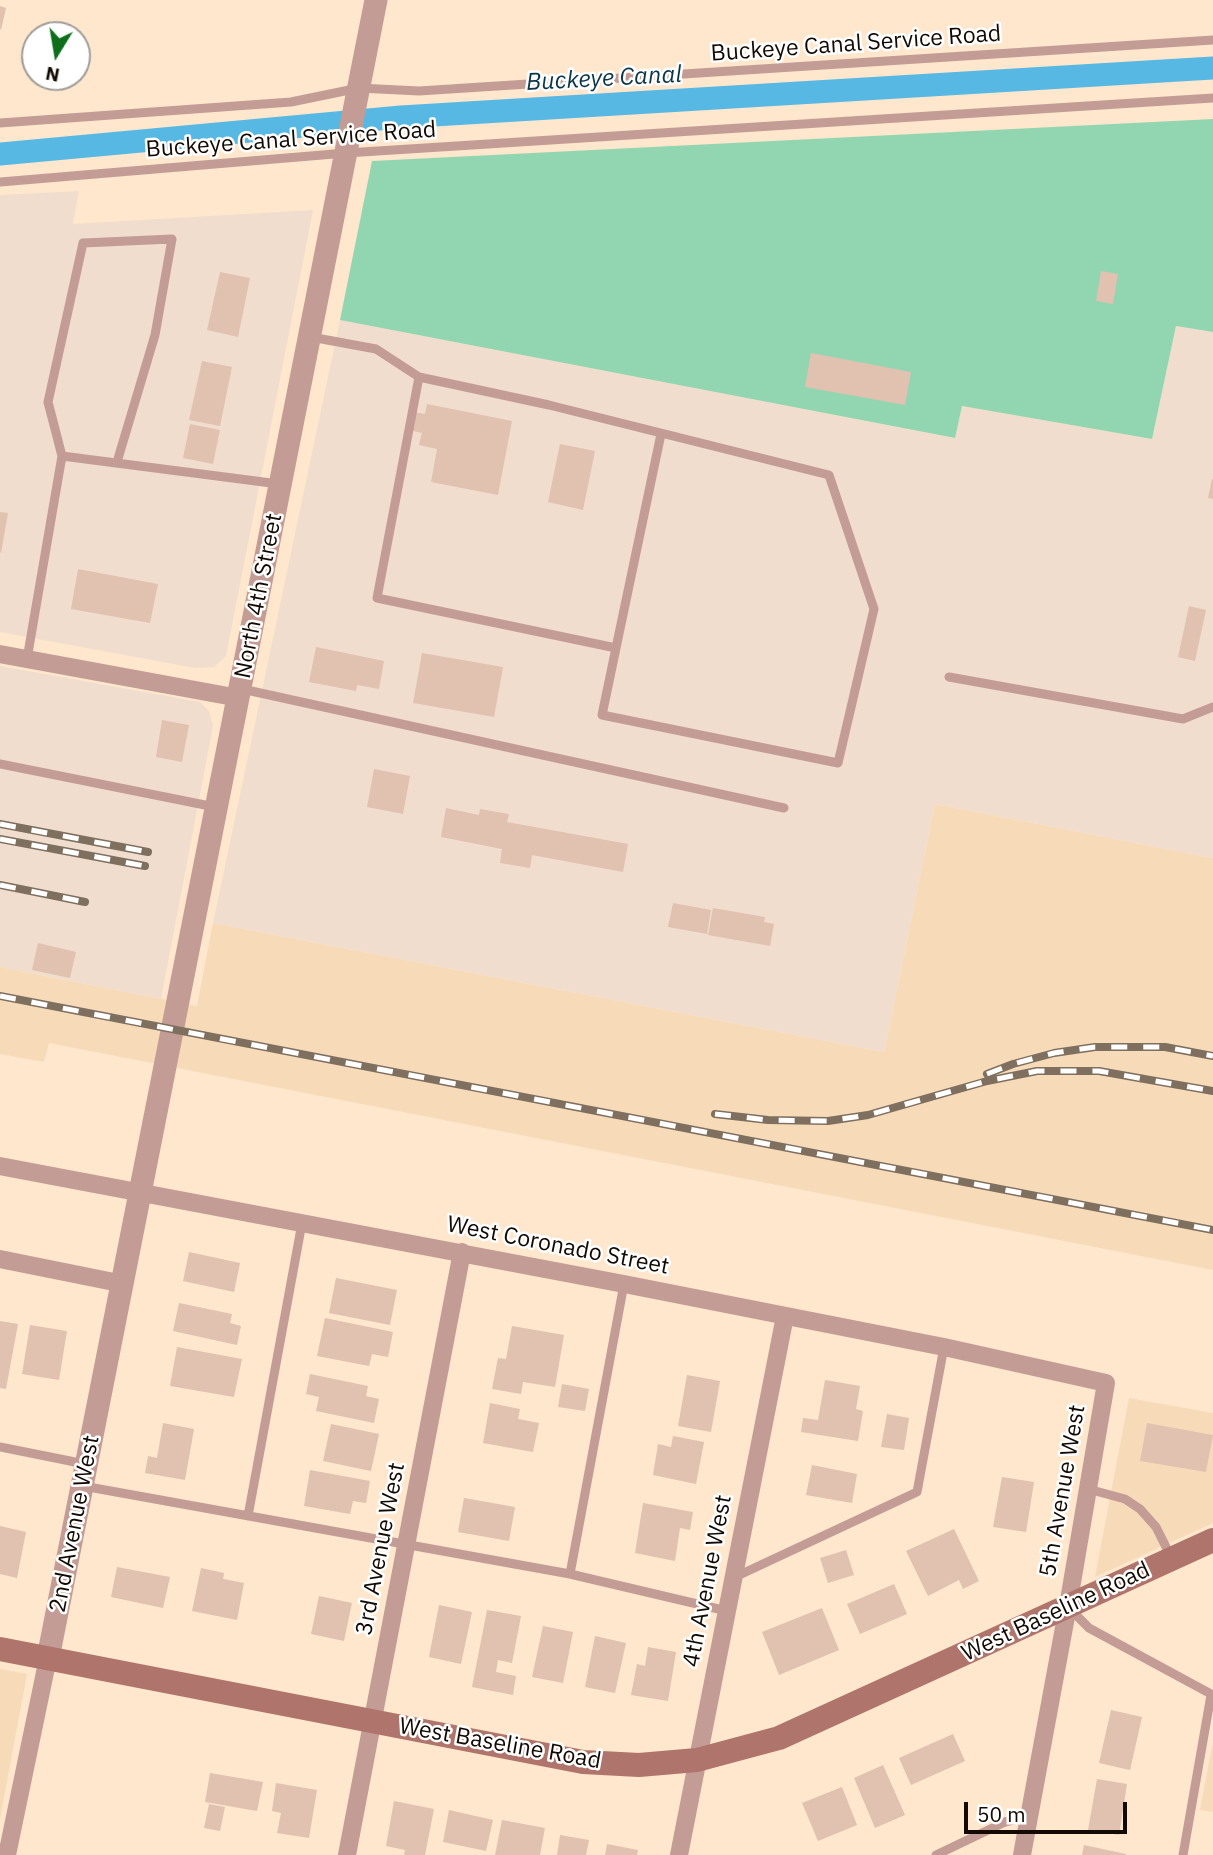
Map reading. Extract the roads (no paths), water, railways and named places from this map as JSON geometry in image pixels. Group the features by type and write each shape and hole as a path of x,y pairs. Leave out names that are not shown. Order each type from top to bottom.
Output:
{"main road":[{"name":"West Baseline Road","path":"0,1649 583,1762 639,1765 696,1760 779,1738 1213,1540"}],"street":[{"name":"North 4th Street","path":"141,1193 376,0"},
{"path":"0,654 240,693"},
{"name":"West Coronado Street","path":"0,1166 785,1315 1106,1383"},
{"name":"2nd Avenue West","path":"7,1855 141,1193"},
{"name":"3rd Avenue West","path":"347,1855 462,1252"},
{"path":"0,1259 124,1284"},
{"name":"4th Avenue West","path":"679,1855 785,1315"},
{"name":"5th Avenue West","path":"1023,1855 1106,1383"}],"lane":[{"name":"Buckeye Canal Service Road","path":"0,123 291,102 358,94 1213,40"},
{"name":"Buckeye Canal Service Road","path":"0,182 347,147 1213,98"},
{"path":"27,659 62,456 48,402 83,243 172,239 155,335 117,462"},
{"path":"310,337 376,349 419,377 549,405 829,475 874,609 838,763 602,715 661,434"},
{"path":"419,377 377,598 616,648"},
{"path":"62,456 281,485"},
{"path":"949,677 1183,719 1213,707"},
{"path":"240,693 784,808"},
{"path":"0,764 217,807"},
{"path":"248,1516 302,1223"},
{"path":"570,1574 624,1284"},
{"path":"734,1578 917,1492 944,1347"},
{"path":"0,1447 85,1475 248,1516 570,1574 727,1611"},
{"path":"1088,1489 1125,1499 1140,1509 1156,1527 1171,1559"},
{"path":"1068,1606 1089,1628 1212,1695 1183,1855"},
{"path":"936,1855 1005,1822 1030,1816"}],"waterway":[{"name":"Buckeye Canal","path":"0,154 401,117 1213,68"}],"railway":[{"path":"0,824 148,852"},
{"path":"0,839 145,866"},
{"path":"0,885 85,902"},
{"path":"0,996 1213,1230"},
{"path":"987,1074 1054,1053 1095,1047 1165,1047 1213,1056"},
{"path":"715,1114 768,1120 828,1121 868,1115 987,1081 1037,1071 1099,1071 1213,1091"}]}
